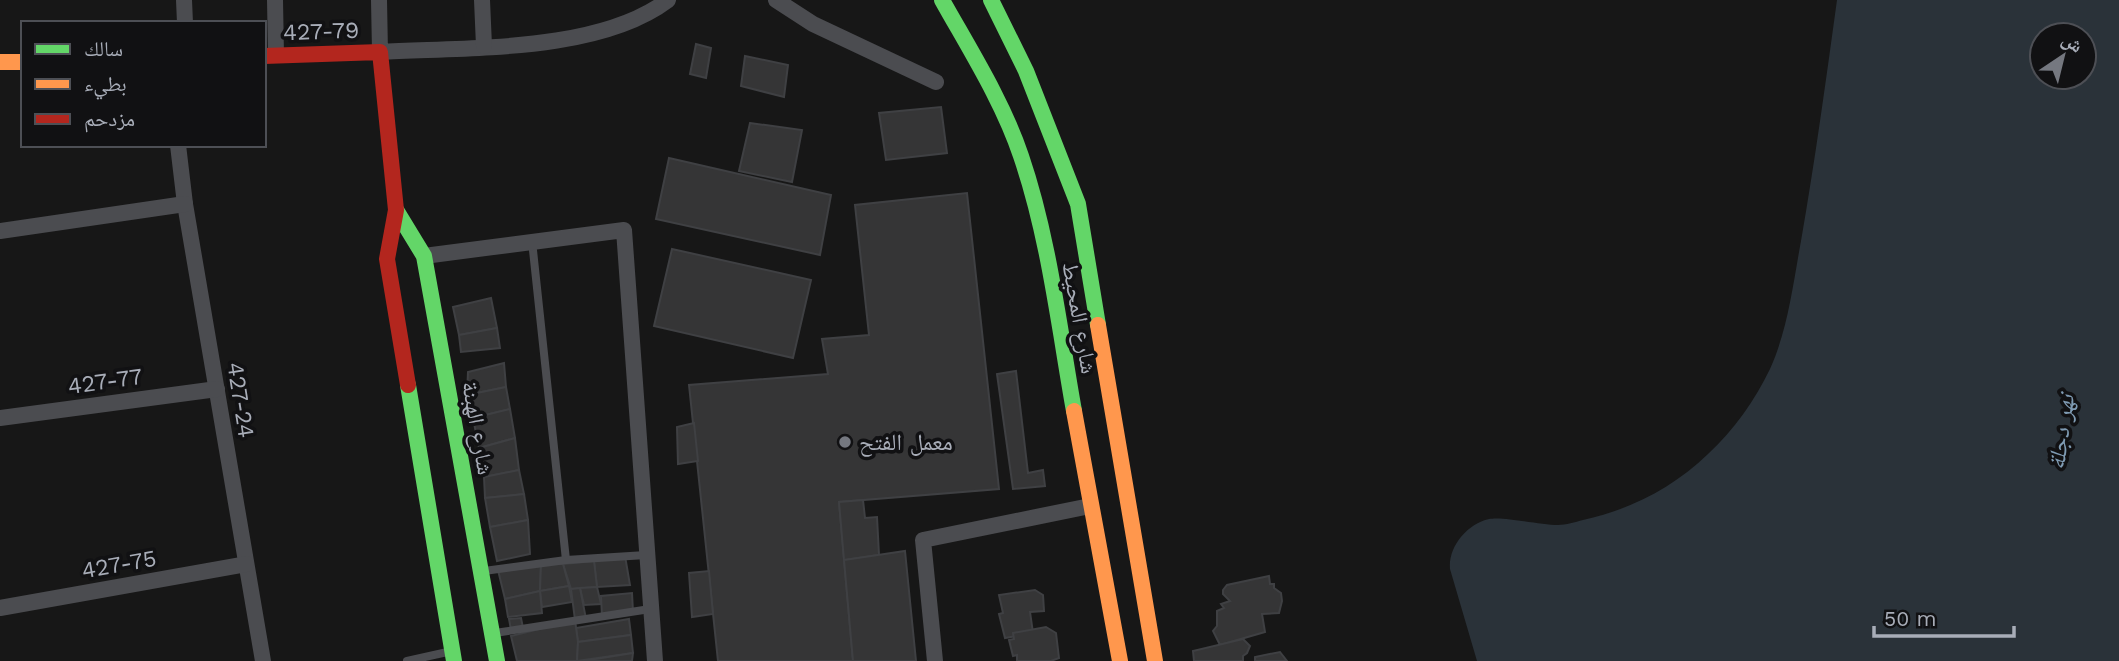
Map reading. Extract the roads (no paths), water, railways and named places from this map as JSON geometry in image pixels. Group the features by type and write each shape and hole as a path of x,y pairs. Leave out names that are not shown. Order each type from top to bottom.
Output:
{"main road":[{"name":"شارع المحيط","path":"942,0 987,80 1021,155 1042,230 1120,661"},
{"name":"شارع المحيط","path":"991,0 1026,71 1078,204 1155,661"},
{"name":"427-79","path":"270,56 380,52"},
{"name":"شارع الهبنة","path":"380,52 396,210 387,259 453,656"},
{"path":"0,62 21,62"},
{"name":"شارع الهبنة","path":"396,210 424,256 497,661"}],"street":[{"path":"184,0 186,21"},
{"path":"270,56 275,0"},
{"path":"379,0 380,52 544,43 626,24 657,9 668,0"},
{"path":"482,0 484,46"},
{"path":"776,0 813,23 936,82"},
{"name":"427-24","path":"178,147 216,389 263,661"},
{"path":"0,231 186,204"},
{"path":"424,256 624,230 655,661"},
{"name":"427-77","path":"0,418 216,389"},
{"path":"935,661 923,540 1090,506"},
{"name":"427-75","path":"0,608 246,564"}],"lane":[{"path":"531,242 566,560"},
{"path":"481,572 566,560 646,555"},
{"path":"492,633 650,609"},
{"path":"407,661 453,656"}],"water":[{"name":"نهر دجلة","path":"1837,0 2119,0 2119,661 1477,661 1450,569 1456,545 1466,531 1489,519 1558,525 1618,510 1666,487 1718,445 1751,403 1776,354 1789,306 1811,181"}],"place":[{"name":"معمل الفتح","path":"845,442"}]}
